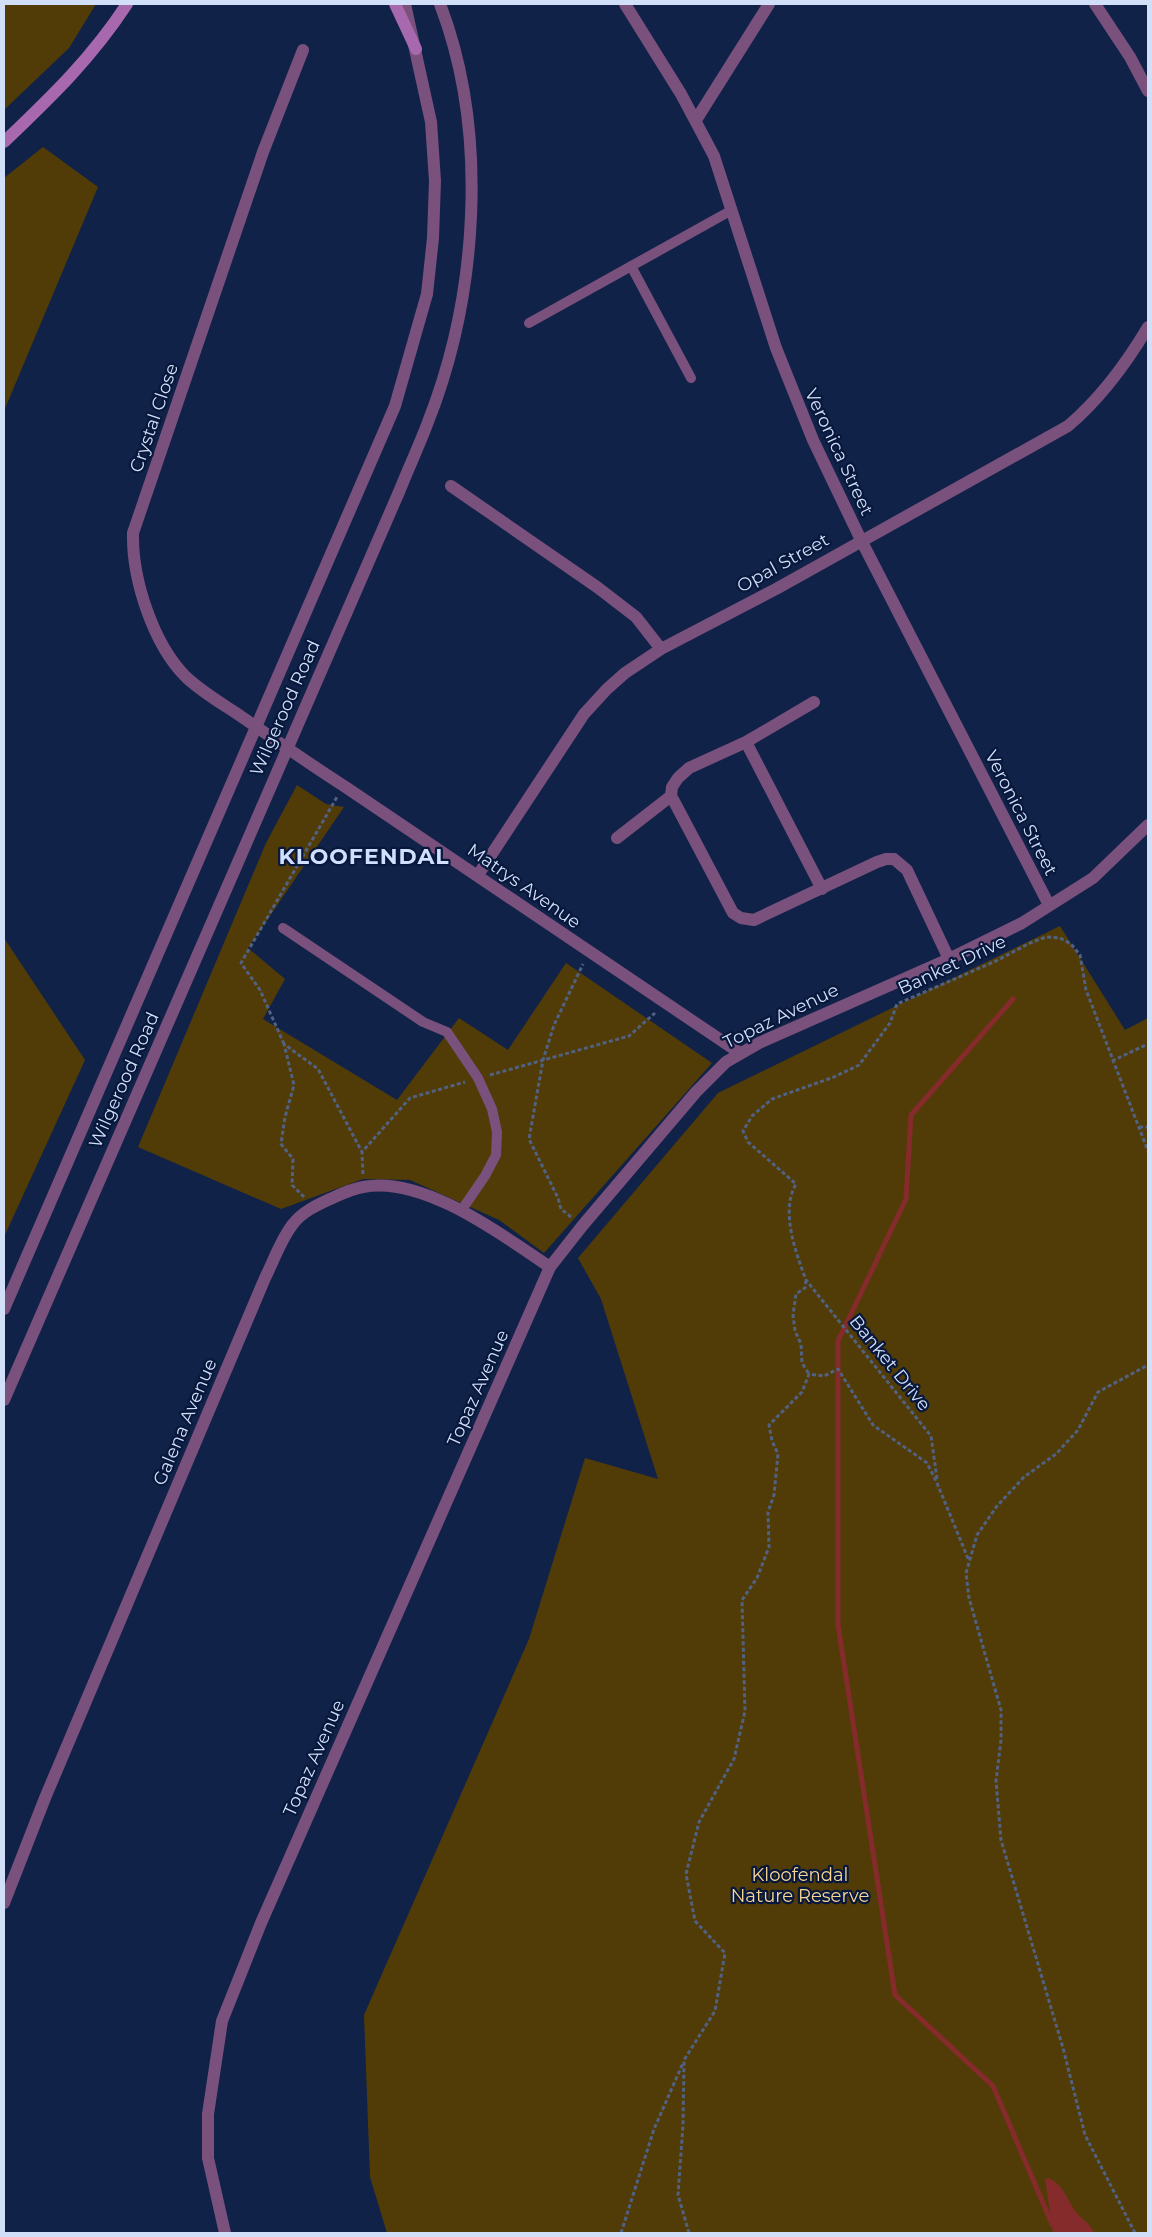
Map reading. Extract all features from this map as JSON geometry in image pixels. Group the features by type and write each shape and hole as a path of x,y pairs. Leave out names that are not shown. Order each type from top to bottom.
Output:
{"main road":[{"path":"4,142 78,69 107,34 127,4"},
{"path":"395,4 416,49"}],"street":[{"name":"Wilgerood Road","path":"4,1309 395,406 427,294 433,238 436,181 431,122 405,4"},
{"name":"Wilgerood Road","path":"4,1400 429,422 455,332 464,283 470,221 471,168 465,97 456,54 440,4"},
{"name":"Veronica Street","path":"625,4 651,42 696,120 714,156 792,392 861,540 1049,904"},
{"path":"696,120 769,4"},
{"path":"1095,4 1130,57 1148,91"},
{"name":"Crystal Close","path":"287,749 195,685 175,664 147,609 139,588 134,559 133,533 263,152 303,50"},
{"name":"Opal Street","path":"478,875 584,714 625,673 661,649 776,589 1068,426 1089,408 1104,391 1130,357 1148,327"},
{"path":"451,486 597,587 636,617 661,649"},
{"path":"814,702 746,742 690,768 678,778 672,787 672,796 733,913 741,918 754,920 886,858 899,861 907,870 949,959"},
{"path":"746,742 822,888"},
{"name":"Matrys Avenue","path":"287,749 478,875 740,1053"},
{"path":"616,838 672,796"},
{"name":"Topaz Avenue","path":"225,2233 208,2158 208,2114 222,2021 261,1923 550,1267 583,1225 696,1092 726,1062 740,1053 804,1022 949,959 1022,924 1049,904 1092,878 1148,825"},
{"name":"Galena Avenue","path":"4,1903 45,1798 265,1278 294,1223 313,1206 342,1194 364,1187 395,1186 430,1197 479,1220 550,1267"}],"lane":[{"path":"529,323 732,210"},
{"path":"631,266 691,378"},
{"path":"283,928 423,1022 447,1032 478,1078 492,1109 497,1132 496,1155 485,1176 461,1211"}],"path":[{"name":"Banket Drive","path":"938,1483 931,1436 806,1280 797,1254 790,1217 791,1193 796,1184 748,1142 742,1130 752,1116 772,1099 834,1077 859,1064 890,1023 897,1004 1046,937 1060,938 1071,944 1080,955 1086,990 1112,1061"},
{"path":"583,1225 561,1209 558,1198 529,1139 543,1060 554,1025 589,952"},
{"path":"362,1152 410,1098 629,1036 667,1003"},
{"path":"313,1206 292,1185 294,1159 281,1144 285,1117 294,1085 284,1044 318,1069 362,1152 364,1187"},
{"path":"1148,1044 1112,1061 1148,1151"},
{"path":"1139,1127 1148,1127"},
{"path":"806,1280 805,1288 796,1294 793,1315 795,1331 801,1344 802,1363 809,1374 824,1376 838,1369 873,1425 927,1463 938,1483 968,1561"},
{"path":"1136,2233 1085,2134 1063,2048 1001,1840 996,1780 1001,1740 1001,1710 968,1598 966,1573 977,1535 997,1506 1024,1477 1056,1454 1078,1430 1098,1392 1148,1365"},
{"path":"622,2233 654,2129 684,2060 715,2011 724,1952 695,1921 686,1874 699,1822 734,1760 746,1711 742,1600 757,1578 769,1547 768,1512 774,1495 778,1454 772,1441 769,1425 802,1392 809,1374"},
{"path":"684,2060 683,2125 678,2195 689,2233"}],"green space":[{"path":"4,4 96,4 69,48 4,110"},
{"path":"43,147 98,187 4,411 4,178"},
{"path":"297,785 326,804 344,807 248,948 285,979 263,1019 397,1100 459,1018 508,1050 566,963 712,1063 544,1253 499,1220 410,1180 363,1179 281,1209 138,1147 266,843"},
{"name":"Kloofendal Nature Reserve","path":"1060,926 1125,1030 1148,1018 1148,2233 387,2233 370,2177 364,2015 529,1639 585,1458 658,1479 601,1299 578,1258 718,1093"},
{"path":"4,938 85,1060 4,1237"}],"shaded area":[{"path":"1045,2178 1056,2182 1060,2186 1076,2212 1091,2227 1094,2233 1053,2233"}],"waterway":[{"path":"1013,999 911,1115 906,1199 838,1341 838,1625 895,1995 993,2086 1052,2224"}],"district":[{"name":"KLOOFENDAL","path":"364,856"}]}
